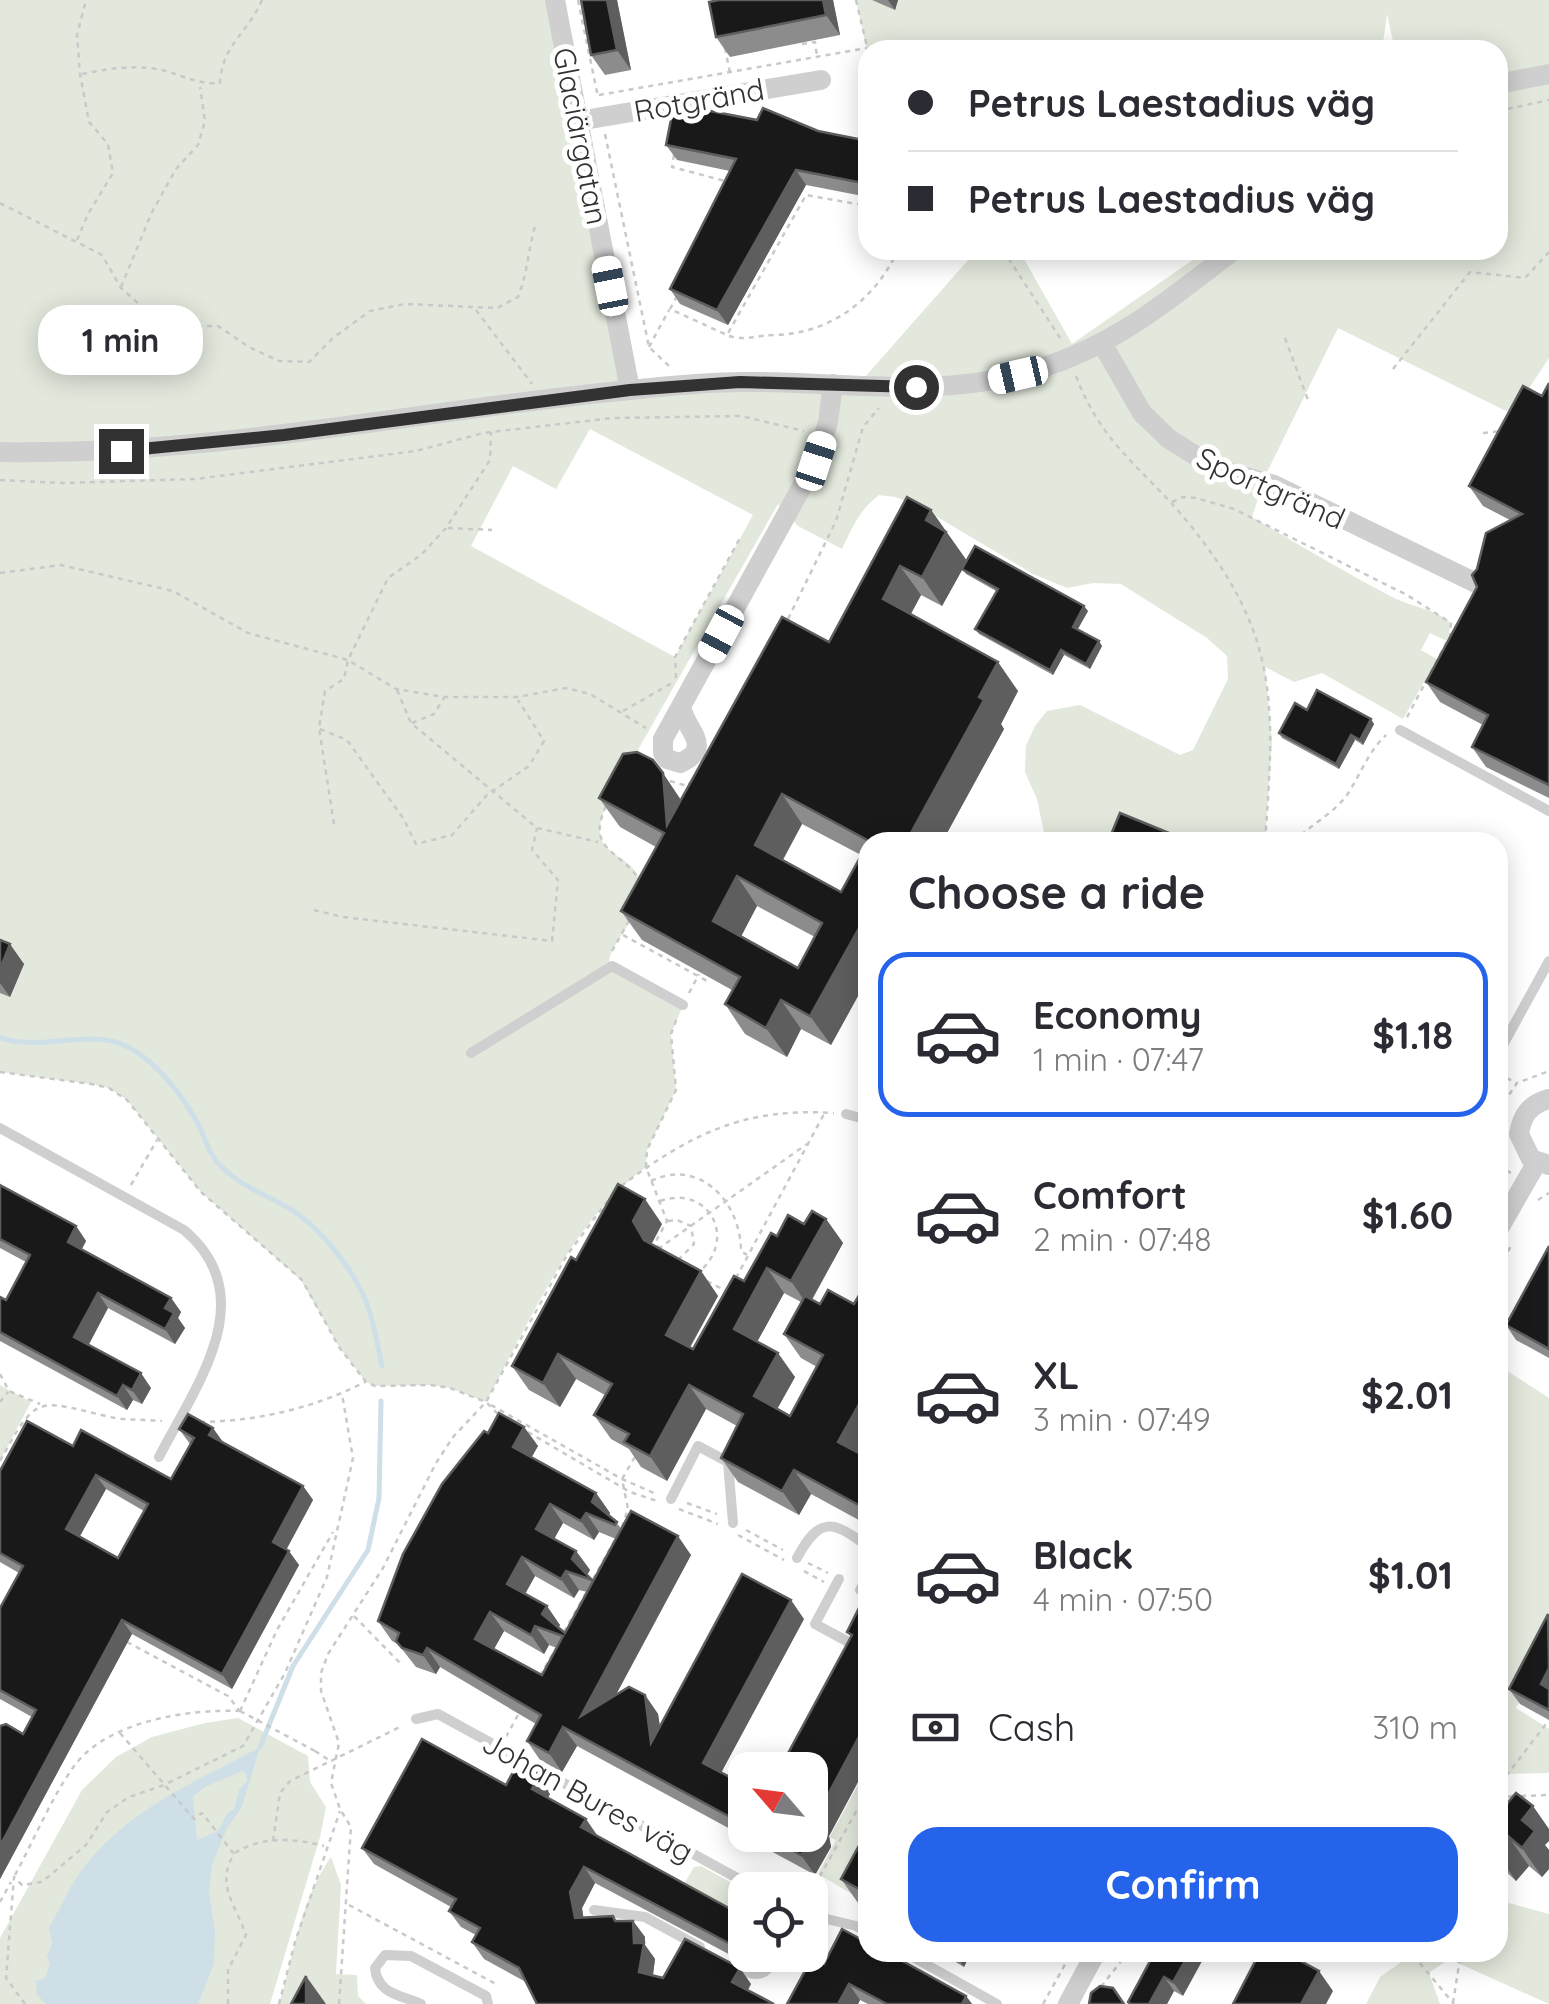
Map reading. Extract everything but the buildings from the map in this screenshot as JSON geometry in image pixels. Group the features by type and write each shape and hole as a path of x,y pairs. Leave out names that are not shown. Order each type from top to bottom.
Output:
{"street":[{"name":"Glaciärgatan","path":"555,0 630,390"},
{"path":"1508,82 1549,74"},
{"name":"Rotgränd","path":"578,121 821,80"},
{"path":"0,452 148,450 630,390 740,382 887,388 998,380 1103,345 1221,260"},
{"name":"Sportgränd","path":"1103,345 1142,413 1169,439 1217,469 1274,486 1478,584"},
{"path":"682,710 684,720 696,734 695,750 685,762 673,762 663,753 663,740 816,461 833,384"},
{"path":"1508,1215 1543,1164 1521,1143 1521,1122 1526,1111 1549,1099"},
{"path":"1068,2004 1091,1962"}],"lane":[{"path":"1400,730 1549,810"},
{"path":"1508,1036 1549,961"},
{"path":"471,1054 612,966 682,1004"},
{"path":"846,1114 858,1117"},
{"path":"0,1128 184,1230 202,1245 219,1288 223,1312 219,1335 159,1457"},
{"path":"671,1499 698,1446 728,1462 733,1522"},
{"path":"798,1558 814,1530 823,1526 833,1527 858,1542"},
{"path":"839,1579 815,1624 854,1644"},
{"name":"Johan Bures väg","path":"416,1719 438,1714 728,1873"},
{"path":"594,1910 645,1917 708,1952"},
{"path":"828,1919 858,1927"},
{"path":"421,2004 385,1990 378,1983 374,1968 384,1956 411,1956 486,1996 488,2004"},
{"path":"723,1960 728,1963"},
{"path":"922,1962 997,2004"}],"path":[{"path":"77,242 88,214 113,173 108,144 89,122 80,74 77,35 86,0"},
{"path":"80,74 124,66 160,70 200,84 220,83 221,68 234,38 254,19 262,0"},
{"path":"578,0 649,347 670,366 672,387"},
{"path":"856,0 865,40"},
{"path":"723,38 730,73"},
{"path":"804,60 801,44 815,42 817,57"},
{"path":"598,96 858,50"},
{"path":"121,288 152,212 176,169 198,145 206,121 200,84"},
{"path":"1508,109 1549,100"},
{"path":"674,150 672,167 736,183"},
{"path":"727,335 806,195 858,204"},
{"path":"0,202 102,255 121,288 148,312 190,326 218,326 279,361 309,362 333,338 370,311 405,304 497,308 518,297 526,278 526,252 536,223"},
{"path":"1393,369 1470,272 1525,278 1549,252"},
{"path":"670,309 745,341 775,334 788,336 831,322 858,304 893,260"},
{"path":"1009,260 1041,305 1108,438 1170,503 1226,573 1255,630 1270,705 1267,832"},
{"path":"649,347 678,293"},
{"path":"476,309 545,400"},
{"path":"1285,338 1308,400"},
{"path":"782,630 836,522 863,428 880,406"},
{"path":"0,480 63,483 195,479 416,451 491,432 612,418 741,416 824,437 859,440"},
{"path":"1483,433 1506,430"},
{"path":"334,824 319,728 325,691 344,679 348,660 388,578 421,555 446,528 490,460 491,432"},
{"path":"1170,503 1183,497 1234,510 1407,595 1451,623 1450,636 1400,730 1388,734 1372,749 1336,808 1306,832"},
{"path":"446,528 492,530"},
{"path":"622,712 637,700 678,683 675,658 740,538"},
{"path":"0,573 61,565 173,591 248,633 348,660 396,689 444,697 517,698 566,688 590,694 663,740"},
{"path":"396,689 411,724 491,792 537,828 601,842 632,868 641,882"},
{"path":"411,724 434,714 444,697"},
{"path":"319,728 347,740 403,818 416,844 452,834 491,792 528,766 544,741 517,698"},
{"path":"662,777 686,786 694,779"},
{"path":"601,842 598,830 607,804"},
{"path":"314,910 343,917 552,941 558,880 532,850 537,828"},
{"path":"612,966 610,955 634,910"},
{"path":"622,934 710,982"},
{"path":"667,1222 646,1167 647,1150 676,1090 671,1034 699,974"},
{"path":"0,1072 109,1088 141,1115 201,1192 302,1280 339,1346 366,1382 375,1386 450,1388 486,1402"},
{"path":"1508,1096 1517,1083 1549,1072"},
{"path":"1508,1078 1517,1083"},
{"path":"735,1280 825,1112"},
{"path":"340,2004 351,1827 331,1783 339,1743 321,1691 322,1673 328,1654 383,1568 436,1463 486,1402 567,1254 618,1188 684,1142 713,1128 774,1114 846,1114"},
{"path":"124,1197 158,1138"},
{"path":"658,1248 808,1144"},
{"path":"651,1182 664,1176 693,1176 713,1186 738,1220 741,1252 748,1256"},
{"path":"659,1202 690,1199 709,1213 717,1228 717,1246 710,1262 696,1274 728,1292"},
{"path":"661,1255 656,1241 667,1222 677,1220 691,1226"},
{"path":"685,1268 674,1262 690,1252 694,1244 691,1226"},
{"path":"0,1374 9,1391 44,1405"},
{"path":"0,1402 9,1391"},
{"path":"14,1877 22,1885 42,1882 86,1844 106,1812 129,1797 243,1746 285,1674 327,1577 354,1458 342,1394"},
{"path":"538,1680 624,1525 628,1509 622,1479 640,1450"},
{"path":"240,1711 277,1630 337,1527"},
{"path":"353,1615 402,1665"},
{"path":"127,1642 228,1696 240,1711 333,1763"},
{"path":"0,1902 75,1764 94,1746 174,1714 240,1711"},
{"path":"500,1748 519,1714"},
{"path":"273,1841 280,1793 299,1776 333,1763 416,1719"},
{"path":"1508,1771 1549,1720"},
{"path":"120,1733 194,1818 202,1813 234,1854"},
{"path":"1508,1796 1549,1796"},
{"path":"822,1872 858,1808"},
{"path":"279,2004 294,1942 340,1809"},
{"path":"228,2004 228,1970 246,1935 228,1898 226,1866 234,1854 248,1845 273,1841 326,1846"},
{"path":"14,1877 6,1978 26,2004"},
{"path":"1044,2004 1067,1962"},
{"path":"1098,1992 1120,1962"},
{"path":"1419,1962 1453,2004"},
{"path":"1453,2004 1459,1962"}],"shaded area":[{"path":"0,0 555,0 630,389 857,386 968,260 1025,260 1072,344 1193,260 1508,260 1508,40 1393,40 1387,14 1383,40 865,40 856,0 1549,0 1549,358 1512,414 1338,328 1266,474 1252,517 1376,588 1451,623 1447,641 1430,633 1421,650 1437,659 1403,719 1322,673 1294,682 1265,667 1272,741 1266,832 1044,832 1037,799 1025,772 1026,746 1047,711 1080,705 1180,755 1193,750 1228,679 1227,656 1207,638 1121,584 1093,583 1067,588 1033,574 919,506 895,497 879,495 872,500 842,549 798,526 778,504 607,804 601,823 605,846 631,866 641,889 638,907 609,961 683,1005 671,1034 676,1090 647,1150 646,1167 619,1190 573,1245 486,1402 450,1388 375,1386 366,1382 339,1347 301,1280 201,1192 127,1100 109,1088 0,1072","holes":["590,429 753,515 675,657 471,546 513,466 556,489"]},
{"path":"1508,1371 1549,1398 1549,1639 1516,1708 1549,1729 1549,1773 1508,1774"},
{"path":"0,1385 31,1402 0,1461"},
{"path":"238,1718 308,1756 310,1782 326,1807 270,2004 0,2004 0,1938 82,1790 116,1757 152,1737"},
{"path":"260,1747 242,1807 227,1828 212,1865 209,1893 215,1931 214,1964 198,2004 46,2004 37,1995 36,1981 45,1978 50,1964 49,1927 82,1870 125,1825 146,1810","holes":["242,1771 247,1781 239,1790 234,1809 218,1831 197,1840 193,1797 205,1787"]},
{"path":"858,1785 858,1897 828,1880 828,1872 819,1872 836,1840 830,1837"},
{"path":"331,1857 341,1885 336,1974 357,1975 358,1996 366,2004 279,2004 305,1909"},
{"path":"701,1866 728,1881 727,1917 680,1891 694,1867"},
{"path":"1508,1903 1549,1914 1549,2004 1456,1962 1508,1962"},
{"path":"1401,1962 1445,1962 1429,1973 1440,2004 1366,2004 1380,1977"}],"waterway":[{"path":"0,1038 17,1042 113,1041 149,1062 186,1104 221,1166 239,1181 299,1215 337,1253 365,1299 382,1366"},
{"path":"260,1747 293,1666 368,1550 379,1498 381,1401"}],"route":[{"path":"121,451 284,435 630,390 740,382 916,387"}]}
